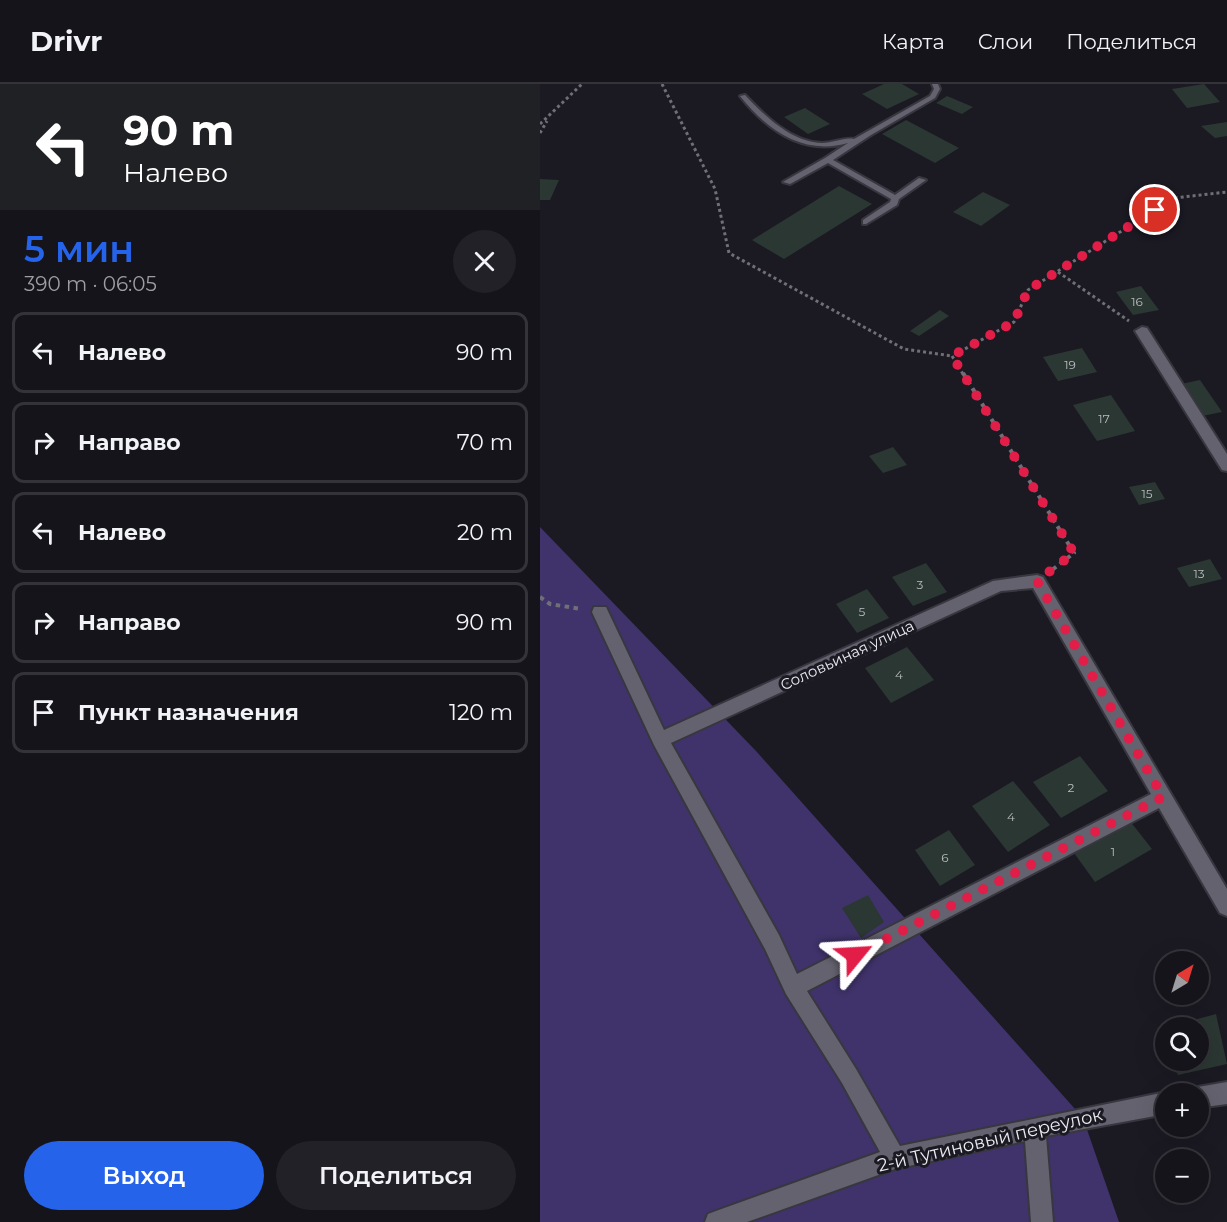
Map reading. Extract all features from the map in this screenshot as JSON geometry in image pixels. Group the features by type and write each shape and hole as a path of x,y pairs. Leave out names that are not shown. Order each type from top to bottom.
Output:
{"street":[{"path":"1142,331 1227,466"},
{"path":"1037,581 1227,907"},
{"name":"Соловьиная улица","path":"660,740 999,585 1037,581"},
{"path":"600,612 660,740 772,942 793,987 849,1076 895,1158"},
{"path":"793,987 1163,797"},
{"path":"1209,1096 1227,1093"},
{"name":"2-й Тутиновый переулок","path":"716,1222 895,1158 1155,1105"},
{"path":"1035,1128 1042,1222"}],"lane":[{"path":"787,182 933,97 937,89 934,84"},
{"path":"743,96 760,115 799,141 841,144 868,133"},
{"path":"828,160 895,198"},
{"path":"866,222 894,203 895,198 922,180"}],"path":[{"path":"540,124 549,118 582,84"},
{"path":"662,84 715,189 729,253 904,349 952,356 1014,322 1028,290 1174,198 1227,192"},
{"path":"540,133 549,118"},
{"path":"1058,272 1142,331"},
{"path":"952,356 1074,553 1037,581"},
{"path":"540,597 550,604 600,612"}],"shaded area":[{"path":"540,527 756,751 1083,1118 1119,1222 540,1222"}],"building":[{"path":"884,84 902,84 919,94 887,109 862,94"},
{"path":"1204,84 1220,102 1187,108 1172,89"},
{"path":"947,96 973,107 962,114 936,103"},
{"path":"805,108 830,124 808,134 784,117"},
{"path":"906,120 959,148 935,163 882,134"},
{"path":"1227,122 1227,136 1215,138 1201,126"},
{"path":"540,179 559,180 550,200 540,200"},
{"path":"839,186 872,204 784,259 752,240"},
{"path":"983,192 1010,205 981,226 953,212"},
{"path":"1141,286 1159,310 1133,315 1116,292"},
{"path":"940,310 949,316 919,336 910,331"},
{"path":"1082,348 1097,372 1058,381 1043,357"},
{"path":"1200,380 1222,412 1202,416 1181,384"},
{"path":"1111,395 1135,431 1097,441 1073,405"},
{"path":"893,447 907,465 883,473 869,456"},
{"path":"1155,482 1165,499 1139,505 1129,487"},
{"path":"1210,559 1222,579 1189,587 1177,568"},
{"path":"926,563 947,592 913,606 892,577"},
{"path":"867,589 889,618 857,633 836,604"},
{"path":"907,647 934,680 891,703 865,668"},
{"path":"1080,756 1108,791 1061,818 1033,782"},
{"path":"1013,781 1050,825 1008,852 972,806"},
{"path":"1130,821 1152,849 1095,882 1074,853"},
{"path":"949,830 975,865 940,886 915,850"},
{"path":"868,895 884,922 861,938 842,908"},
{"path":"1216,1014 1227,1064 1209,1068 1209,1017 1205,1017"},
{"path":"1176,1071 1196,1071 1178,1075"}],"route":[{"path":"855,955 1163,797 1037,581 1074,553 952,356 1014,322 1028,290 1155,210"}]}
